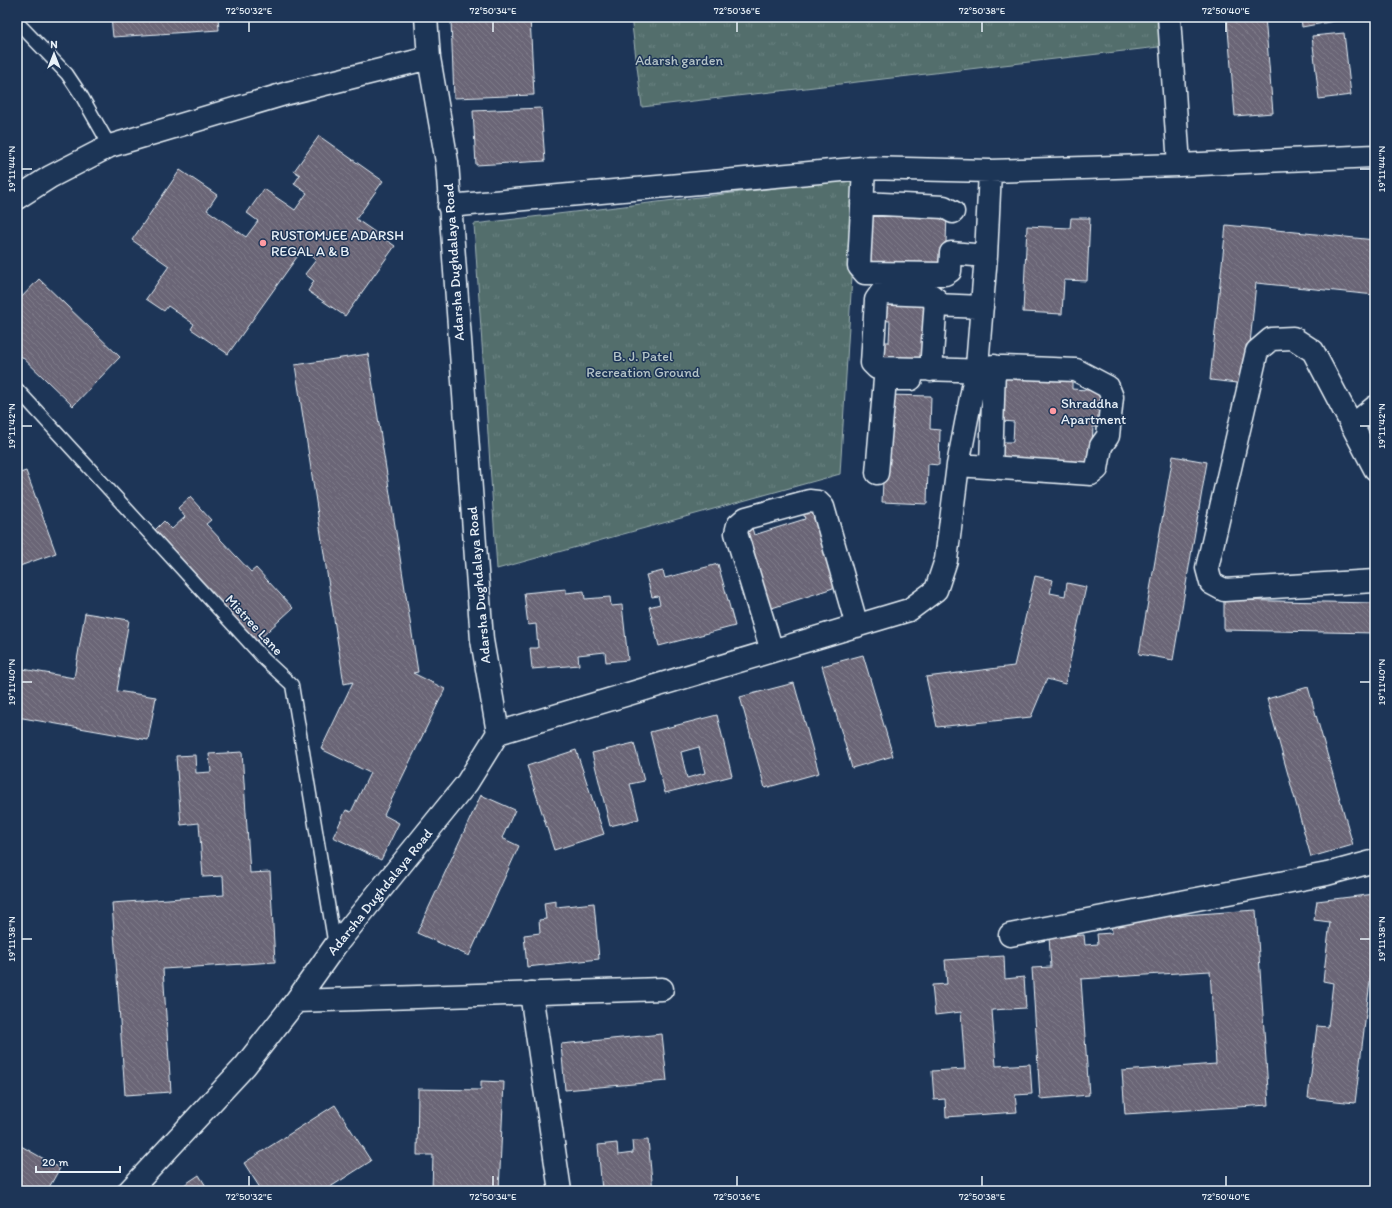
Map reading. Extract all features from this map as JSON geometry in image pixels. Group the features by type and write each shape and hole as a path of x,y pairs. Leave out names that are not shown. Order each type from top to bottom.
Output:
{"street":[{"name":"Adarsha Dughdalaya Road","path":"129,1191 245,1066 296,1001 335,946 467,783 498,733 482,640 449,206 447,162 429,58 426,17"},
{"path":"1169,17 1179,165"},
{"path":"17,198 50,177 110,146 288,93 429,58"},
{"path":"449,206 864,168 990,171 1179,165 1375,156"},
{"path":"864,168 859,266 865,273 945,274 950,271 951,247 986,256"},
{"path":"990,171 980,370 991,467"},
{"path":"862,203 944,207 953,212"},
{"path":"931,370 936,299 931,295 881,293 876,300 872,363 877,368 931,370 1076,370 1108,387 1112,397 1108,436 1102,446 1097,469 1091,474 958,465"},
{"path":"935,305 982,307"},
{"path":"1375,469 1313,351 1292,338 1271,339 1256,351 1207,568 1211,583 1224,590 1375,581"},
{"path":"498,733 909,610 936,590 946,560 958,465 980,370"},
{"path":"878,473 885,379 980,370"},
{"path":"1352,426 1375,406"},
{"path":"772,651 736,533 738,526 746,518 809,501 818,502 823,507 857,626"},
{"path":"1010,935 1327,874 1375,861"},
{"path":"296,1001 662,989"},
{"path":"531,993 560,1191"}],"lane":[{"path":"17,22 67,74 81,95 110,146"},
{"name":"Mistree Lane","path":"17,389 260,654 292,685 335,946"}],"green space":[{"name":"Adarsh garden","path":"631,17 1163,17 1167,46 642,107"},
{"name":"B. J. Patel Recreation Ground","path":"858,178 840,474 497,569 474,224"}],"building":[{"path":"111,17 218,17 219,30 113,37"},
{"path":"530,17 534,95 454,98 451,20"},
{"path":"1227,17 1265,17 1273,113 1235,116"},
{"path":"1301,17 1345,17 1345,19 1302,27"},
{"path":"1344,33 1351,95 1319,99 1312,36"},
{"path":"541,108 545,161 476,165 473,111"},
{"name":"RUSTOMJEE ADARSH REGAL A & B","path":"319,136 383,181 356,219 395,246 345,316 308,291 314,281 305,274 316,260 302,250 228,354 191,329 194,324 168,306 164,311 146,299 169,266 132,240 180,170 217,195 207,210 246,237 258,221 247,213 264,189 295,210 307,193 294,184 300,175 294,171"},
{"path":"871,212 947,215 945,269 869,266"},
{"path":"1071,218 1090,218 1087,281 1064,280 1062,314 1023,312 1027,226 1070,228"},
{"path":"1226,225 1375,240 1375,295 1256,283 1246,384 1210,380"},
{"path":"39,279 120,357 73,406 17,352 17,302"},
{"path":"880,298 928,300 926,365 877,363 878,342 889,342 890,321 879,320"},
{"path":"368,354 418,672 413,673 445,689 384,815 399,823 381,860 333,837 346,810 351,812 370,773 321,749 353,682 344,684 295,365"},
{"name":"Shraddha Apartment","path":"998,374 1072,377 1072,389 1103,391 1103,427 1093,427 1091,462 1000,458 1001,442 1013,442 1014,422 1002,421"},
{"path":"887,395 931,396 930,429 940,430 939,465 928,464 927,504 882,502"},
{"path":"1375,425 1375,447 1364,434"},
{"path":"1173,456 1207,462 1173,660 1139,654"},
{"path":"26,471 56,553 17,567 17,474"},
{"path":"190,497 211,520 206,524 251,572 256,568 293,608 257,641 154,531 164,521 172,529 185,517 178,508"},
{"path":"811,509 836,587 766,610 741,531 752,528 754,535 805,519 803,512"},
{"path":"718,564 735,626 659,646 649,607 660,604 658,596 652,597 646,575 663,571 665,578"},
{"path":"1035,576 1053,580 1050,593 1065,596 1067,583 1086,587 1065,684 1047,679 1031,717 937,727 926,677 1014,666"},
{"path":"566,589 566,593 584,591 585,599 610,597 611,606 622,605 628,660 606,662 605,652 578,655 579,665 532,669 530,648 538,648 536,624 528,625 524,593"},
{"path":"1224,600 1375,603 1375,633 1224,630"},
{"path":"85,613 129,620 117,691 156,697 148,740 17,717 17,668 74,678"},
{"path":"863,655 893,756 852,768 822,666"},
{"path":"794,683 819,773 765,788 740,697"},
{"path":"1308,687 1353,845 1311,857 1267,699"},
{"path":"717,715 732,776 665,793 650,732","holes":["699,747 705,773 687,778 681,752"]},
{"path":"634,743 644,781 630,784 639,819 610,826 592,753"},
{"path":"576,750 604,834 554,850 527,766"},
{"path":"242,752 250,873 270,872 275,962 163,969 171,1092 125,1095 112,903 224,895 223,876 203,877 199,823 181,825 176,756 195,755 196,773 211,772 209,754"},
{"path":"481,795 515,810 502,838 519,846 469,956 417,933"},
{"path":"1375,894 1375,941 1355,1103 1308,1098 1317,1026 1328,1027 1333,983 1323,981 1330,922 1314,920 1317,901"},
{"path":"556,901 556,907 594,903 599,959 527,967 524,935 540,933 539,920 546,919 544,903"},
{"path":"1256,910 1269,1105 1125,1114 1122,1071 1216,1064 1210,971 1081,979 1089,1095 1040,1099 1032,968 1051,967 1049,937 1084,935 1085,945 1098,944 1097,934 1112,933 1111,920"},
{"path":"1004,956 1005,979 1024,977 1026,1008 992,1010 996,1066 1030,1064 1032,1094 1015,1095 1017,1112 946,1117 945,1099 934,1100 932,1071 965,1069 961,1012 935,1015 932,985 947,984 945,960"},
{"path":"662,1034 667,1081 565,1090 561,1044"},
{"path":"481,1081 504,1082 499,1191 432,1191 433,1155 417,1155 418,1089 481,1090"},
{"path":"335,1105 371,1161 324,1191 262,1191 244,1163"},
{"path":"648,1140 653,1191 602,1191 598,1145 617,1143 618,1155 633,1153 632,1141"},
{"path":"21,1146 60,1168 47,1191 17,1191 17,1154"},
{"path":"199,1175 209,1191 175,1191"}],"place":[{"name":"RUSTOMJEE ADARSH REGAL A & B","path":"263,243"},
{"name":"Shraddha Apartment","path":"1053,411"}]}
